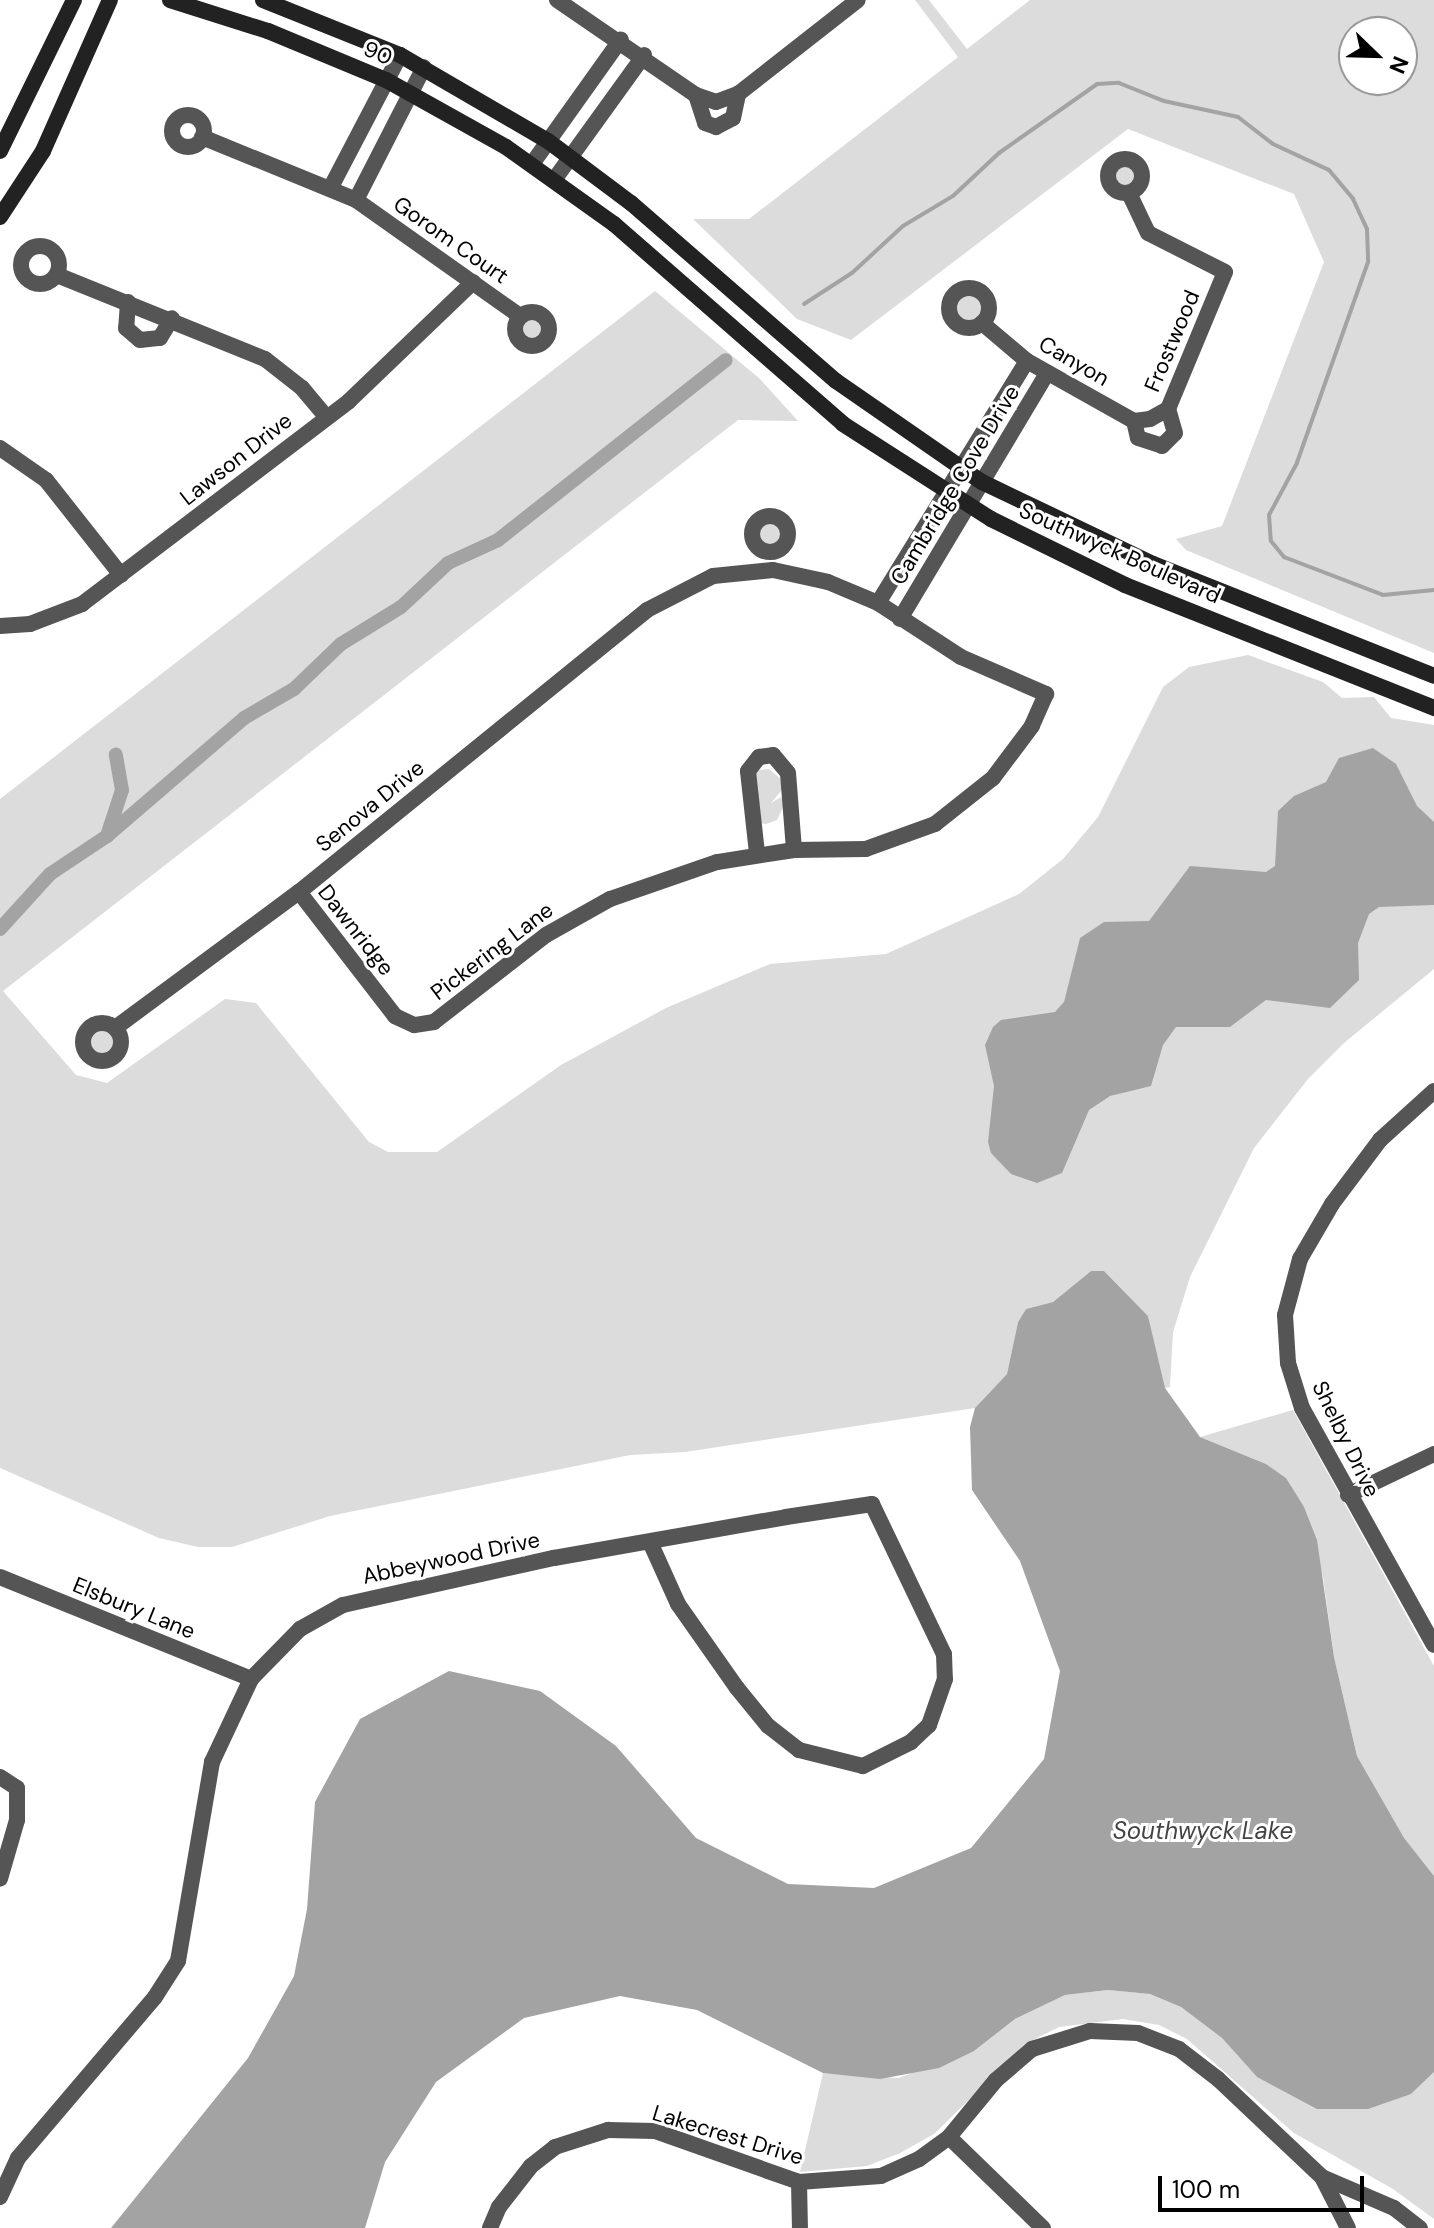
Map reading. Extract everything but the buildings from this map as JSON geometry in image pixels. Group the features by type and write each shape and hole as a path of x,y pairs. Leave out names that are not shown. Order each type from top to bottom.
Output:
{"street":[{"path":"0,151 74,0"},
{"path":"0,217 43,151 110,0"},
{"name":"90","path":"170,0 268,31 386,80 532,164 554,180"},
{"name":"90","path":"263,0 424,67 570,157"},
{"path":"557,0 621,39 696,95 716,102 738,94 858,0"},
{"path":"532,164 621,39"},
{"path":"331,187 400,55"},
{"path":"554,180 644,55"},
{"path":"356,200 424,67"},
{"path":"696,95 705,123 716,127 733,118 738,94"},
{"name":"Gorom Court","path":"202,137 331,187 356,200 520,316"},
{"name":"Southwyck Boulevard","path":"570,157 631,203 836,381 982,482 1153,564 1434,676"},
{"name":"Southwyck Boulevard","path":"554,180 614,224 843,424 968,506 1125,585 1434,708"},
{"name":"Frostwood","path":"1129,193 1148,233 1225,272 1168,409 1142,420"},
{"path":"614,224 631,203"},
{"path":"57,275 172,318 285,372 326,417"},
{"name":"Lawson Drive","path":"0,626 61,614 121,575 326,417 473,282"},
{"path":"128,302 126,328 140,340 160,338 172,318"},
{"name":"Canyon","path":"982,323 1027,361 1142,420 1138,438 1162,446 1176,424 1168,409"},
{"name":"Cambridge Cove Drive","path":"878,603 1027,361"},
{"name":"Cambridge Cove Drive","path":"900,619 1047,373"},
{"path":"0,448 46,480 121,575"},
{"path":"771,552 773,570 828,582 878,603 900,619"},
{"name":"Senova Drive","path":"115,1028 299,892 647,610 713,576 773,570"},
{"name":"Pickering Lane","path":"414,1025 434,1022 546,935 588,909 671,875 757,853 866,849 935,824 993,778 1026,735 1046,694 961,657 900,619"},
{"path":"757,853 748,771 759,757 773,755 788,773 794,850"},
{"name":"Dawnridge","path":"299,892 395,1016 414,1025"},
{"name":"Shelby Drive","path":"1434,1091 1380,1140 1332,1204 1308,1243 1289,1293 1288,1363 1302,1408 1434,1645"},
{"path":"1348,1495 1434,1454"},
{"name":"Abbeywood Drive","path":"0,2197 18,2158 155,1997 178,1961 186,1936 212,1762 251,1679 300,1629 369,1596 650,1542 872,1504 936,1630 945,1679 929,1725 911,1742 863,1766 817,1758 768,1726 678,1604 650,1542"},
{"name":"Elsbury Lane","path":"0,1577 251,1679"},
{"path":"0,1777 17,1788 17,1820 0,1879"},
{"name":"Lakecrest Drive","path":"490,2228 499,2207 531,2166 555,2147 608,2130 655,2131 799,2182 881,2176 919,2159 949,2137 996,2080 1032,2049 1072,2034 1119,2031 1159,2040 1202,2066 1322,2177 1394,2208 1420,2228"},
{"path":"949,2137 1043,2228"},
{"name":"Lakecrest Drive","path":"1322,2177 1348,2228"},
{"path":"799,2182 800,2228"}],"shaded area":[{"path":"915,0 929,0 967,49 1030,0 1434,0 1434,653 1186,550 1176,539 1222,526 1324,262 1294,194 1128,129 851,340 797,319 693,219 749,219 958,57"},
{"path":"1121,158 1133,163 1138,175 1133,187 1121,192 1109,187 1104,175 1109,163"},
{"path":"655,291 760,379 798,421 738,420 3,991 76,1075 107,1083 225,999 256,1003 369,1142 388,1152 437,1152 561,1065 666,1008 770,964 886,954 1019,894 1063,859 1098,817 1163,687 1189,667 1248,655 1323,682 1342,698 1374,697 1391,718 1434,725 1434,969 1344,1043 1308,1079 1254,1148 1190,1277 1173,1332 1170,1387 1165,1388 1159,1373 1148,1316 1104,1271 1091,1271 1053,1302 1026,1309 1018,1322 1007,1374 975,1408 685,1452 630,1455 330,1516 232,1547 198,1547 159,1538 0,1468 0,799"},
{"path":"968,291 980,296 985,308 980,320 968,325 956,320 951,308 956,296"},
{"path":"526,311 538,316 543,328 538,340 526,345 514,340 509,328 514,316"},
{"path":"771,517 783,522 788,534 783,546 771,551 759,546 754,534 759,522"},
{"path":"769,769 781,779 782,790 771,803 781,797 784,805 777,820 766,824 760,823 748,783 758,770"},
{"path":"101,1023 113,1028 118,1040 113,1052 101,1057 89,1052 84,1040 89,1028"},
{"path":"1293,1410 1434,1666 1434,1876 1404,1839 1357,1756 1334,1657 1323,1577 1286,1478 1266,1464 1200,1437"},
{"path":"1108,1990 1150,1994 1181,2007 1222,2038 1257,2077 1411,2094 1434,2072 1434,2219 1393,2189 1294,2133 1187,2039 1159,2025 1123,2019 1059,2027 1027,2043 934,2134 900,2153 867,2166 800,2172 823,2073 898,2078 974,2051 1015,2019 1065,1995"}],"water":[{"path":"1373,748 1396,764 1417,806 1434,822 1434,905 1379,907 1369,914 1358,943 1359,980 1330,1008 1266,1000 1230,1027 1176,1027 1163,1045 1151,1086 1110,1096 1089,1110 1062,1173 1037,1183 1011,1174 991,1153 988,1142 994,1086 985,1045 993,1027 1001,1020 1055,1012 1064,1002 1080,938 1104,922 1149,921 1190,866 1266,872 1275,866 1278,811 1294,796 1326,782 1339,758"},
{"name":"Southwyck Lake","path":"1091,1271 1104,1271 1148,1316 1165,1388 1200,1437 1266,1464 1286,1478 1304,1507 1317,1540 1334,1657 1357,1756 1404,1838 1434,1876 1434,2072 1411,2094 1368,2109 1317,2109 1257,2077 1222,2038 1181,2007 1150,1994 1108,1990 1065,1995 1015,2019 974,2051 939,2068 880,2079 823,2073 697,2010 620,1996 524,2018 436,2082 385,2162 365,2228 111,2228 248,2058 294,1976 307,1909 315,1802 360,1719 449,1671 540,1691 616,1746 696,1838 788,1884 874,1888 971,1848 1044,1759 1060,1671 1020,1561 972,1490 970,1427 975,1408 1007,1374 1018,1322 1026,1309 1053,1302"}],"waterway":[{"path":"804,304 852,273 903,226 953,196 999,153 1097,84 1119,83 1164,101 1238,117 1273,144 1329,170 1353,199 1367,229 1368,262 1297,463 1269,515 1271,541 1284,557 1383,595 1434,590"},
{"path":"0,929 50,874 107,836 244,718 294,689 341,644 401,607 448,563 498,540 726,360"},
{"path":"107,836 122,790 116,755"}]}
